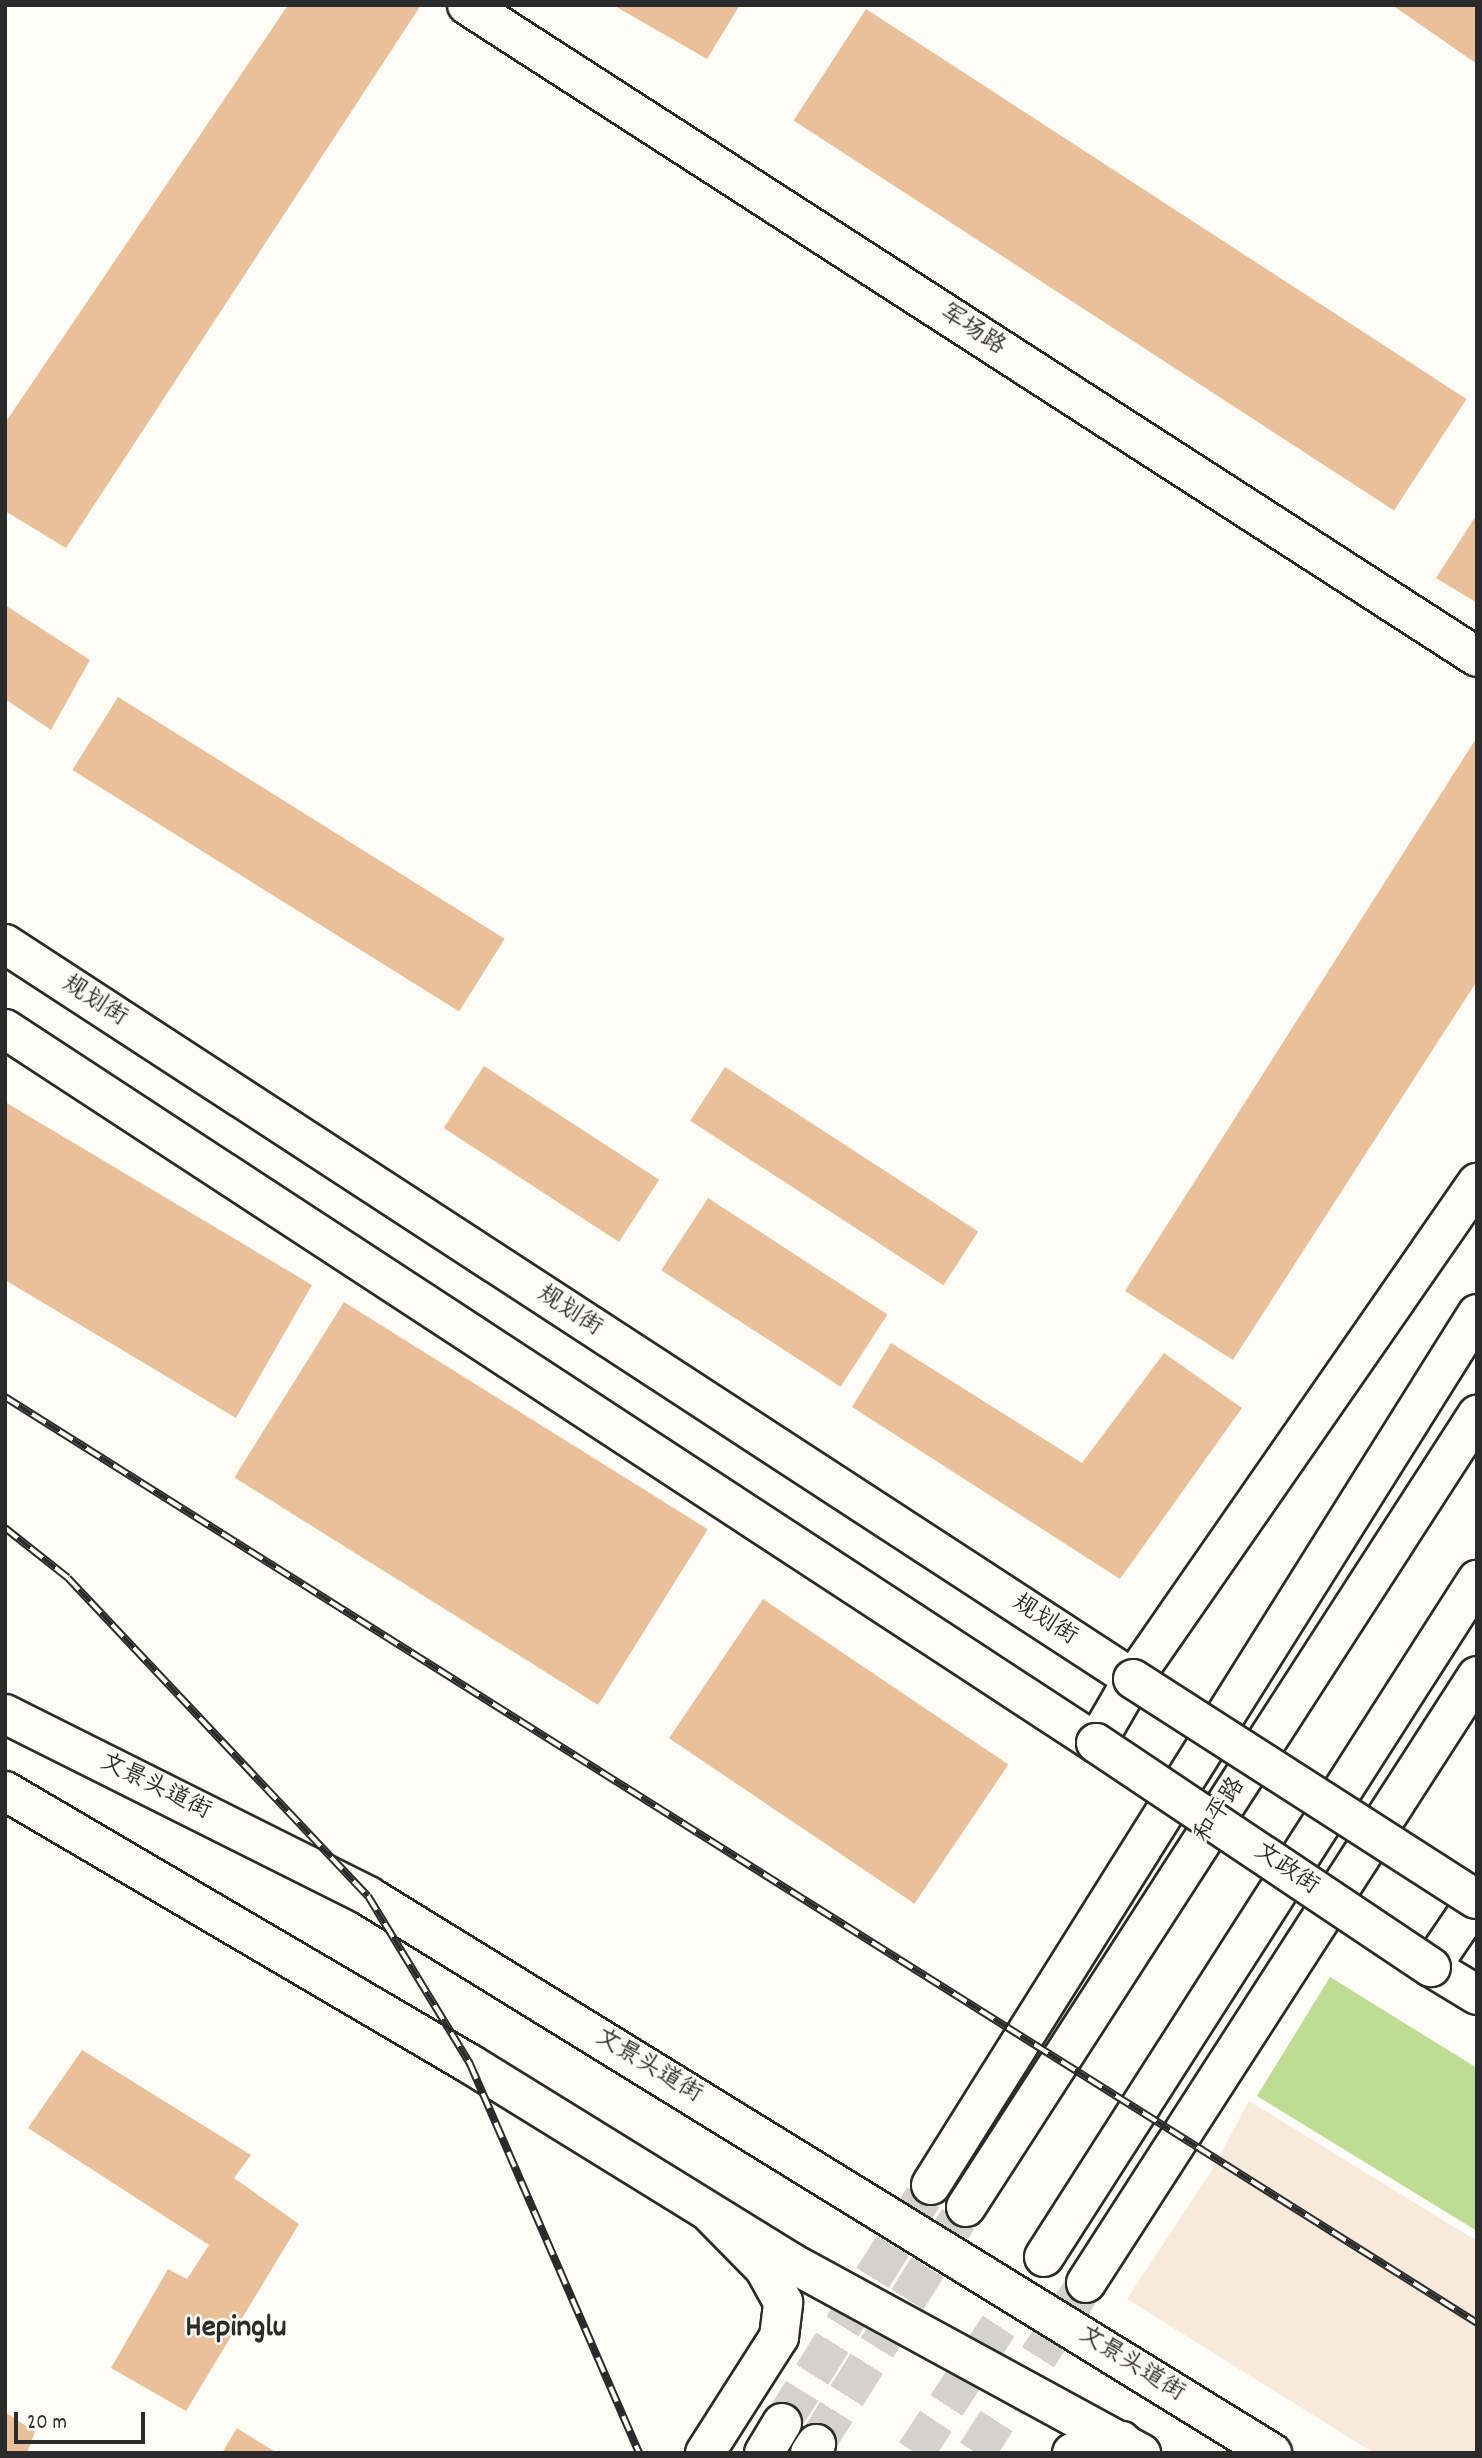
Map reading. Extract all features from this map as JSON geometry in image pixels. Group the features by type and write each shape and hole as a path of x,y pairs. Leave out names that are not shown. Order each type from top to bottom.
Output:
{"main road":[{"name":"军场路","path":"467,5 1477,657"},
{"name":"规划街","path":"5,944 1133,1679"},
{"path":"5,1029 1096,1743 1133,1679 1477,1184"},
{"path":"931,2185 1477,1314"},
{"name":"和平路","path":"966,2207 1477,1415"},
{"path":"1044,2257 1477,1580"},
{"path":"1086,2283 1477,1676"},
{"path":"1133,1679 1477,1899 1431,1967"},
{"name":"文景头道街","path":"5,1714 368,1896 1272,2453"},
{"name":"文政街","path":"1096,1743 1477,1995"},
{"path":"5,1791 470,2064 713,2216 1132,2447"},
{"path":"705,2453 779,2337 783,2302 765,2269 713,2216"},
{"path":"1072,2453 1088,2445 1132,2447"}],"shaded area":[{"path":"1249,2101 1477,2241 1477,2453 1374,2453 1127,2299 1211,2172"}],"green space":[{"path":"1330,1977 1477,2068 1477,2231 1257,2096"}],"building":[{"path":"288,5 421,5 66,548 5,511 5,423"},
{"path":"613,5 740,5 707,59"},
{"path":"1392,5 1477,5 1477,64"},
{"path":"866,9 1466,399 1394,511 794,121"},
{"path":"1477,514 1477,603 1436,578"},
{"path":"5,605 90,660 51,730 5,699"},
{"path":"118,697 505,939 459,1012 72,770"},
{"path":"1477,737 1477,981 1233,1360 1125,1291"},
{"path":"484,1066 659,1180 619,1242 444,1128"},
{"path":"725,1067 978,1231 943,1285 690,1121"},
{"path":"5,1102 312,1285 236,1418 5,1280"},
{"path":"708,1198 887,1315 841,1387 661,1270"},
{"path":"344,1302 708,1529 598,1705 234,1478"},
{"path":"891,1343 1082,1463 1164,1353 1242,1408 1120,1579 852,1407"},
{"path":"763,1599 1008,1765 914,1904 669,1738"},
{"path":"82,2050 251,2155 234,2178 299,2224 186,2411 111,2368 168,2269 187,2279 209,2245 28,2128"},
{"path":"5,2412 35,2432 27,2453 5,2453"},
{"path":"237,2428 277,2453 222,2453"}],"tunnel":[{"path":"782,2423 931,2185"},
{"path":"816,2444 966,2207"},
{"path":"915,2453 1044,2257"},
{"path":"976,2453 1086,2283"}],"railway":[{"path":"5,1397 1477,2323"},
{"path":"5,1528 68,1578 368,1896 470,2064 639,2453"}],"district":[{"name":"Hepinglu","path":"236,2329"}]}
